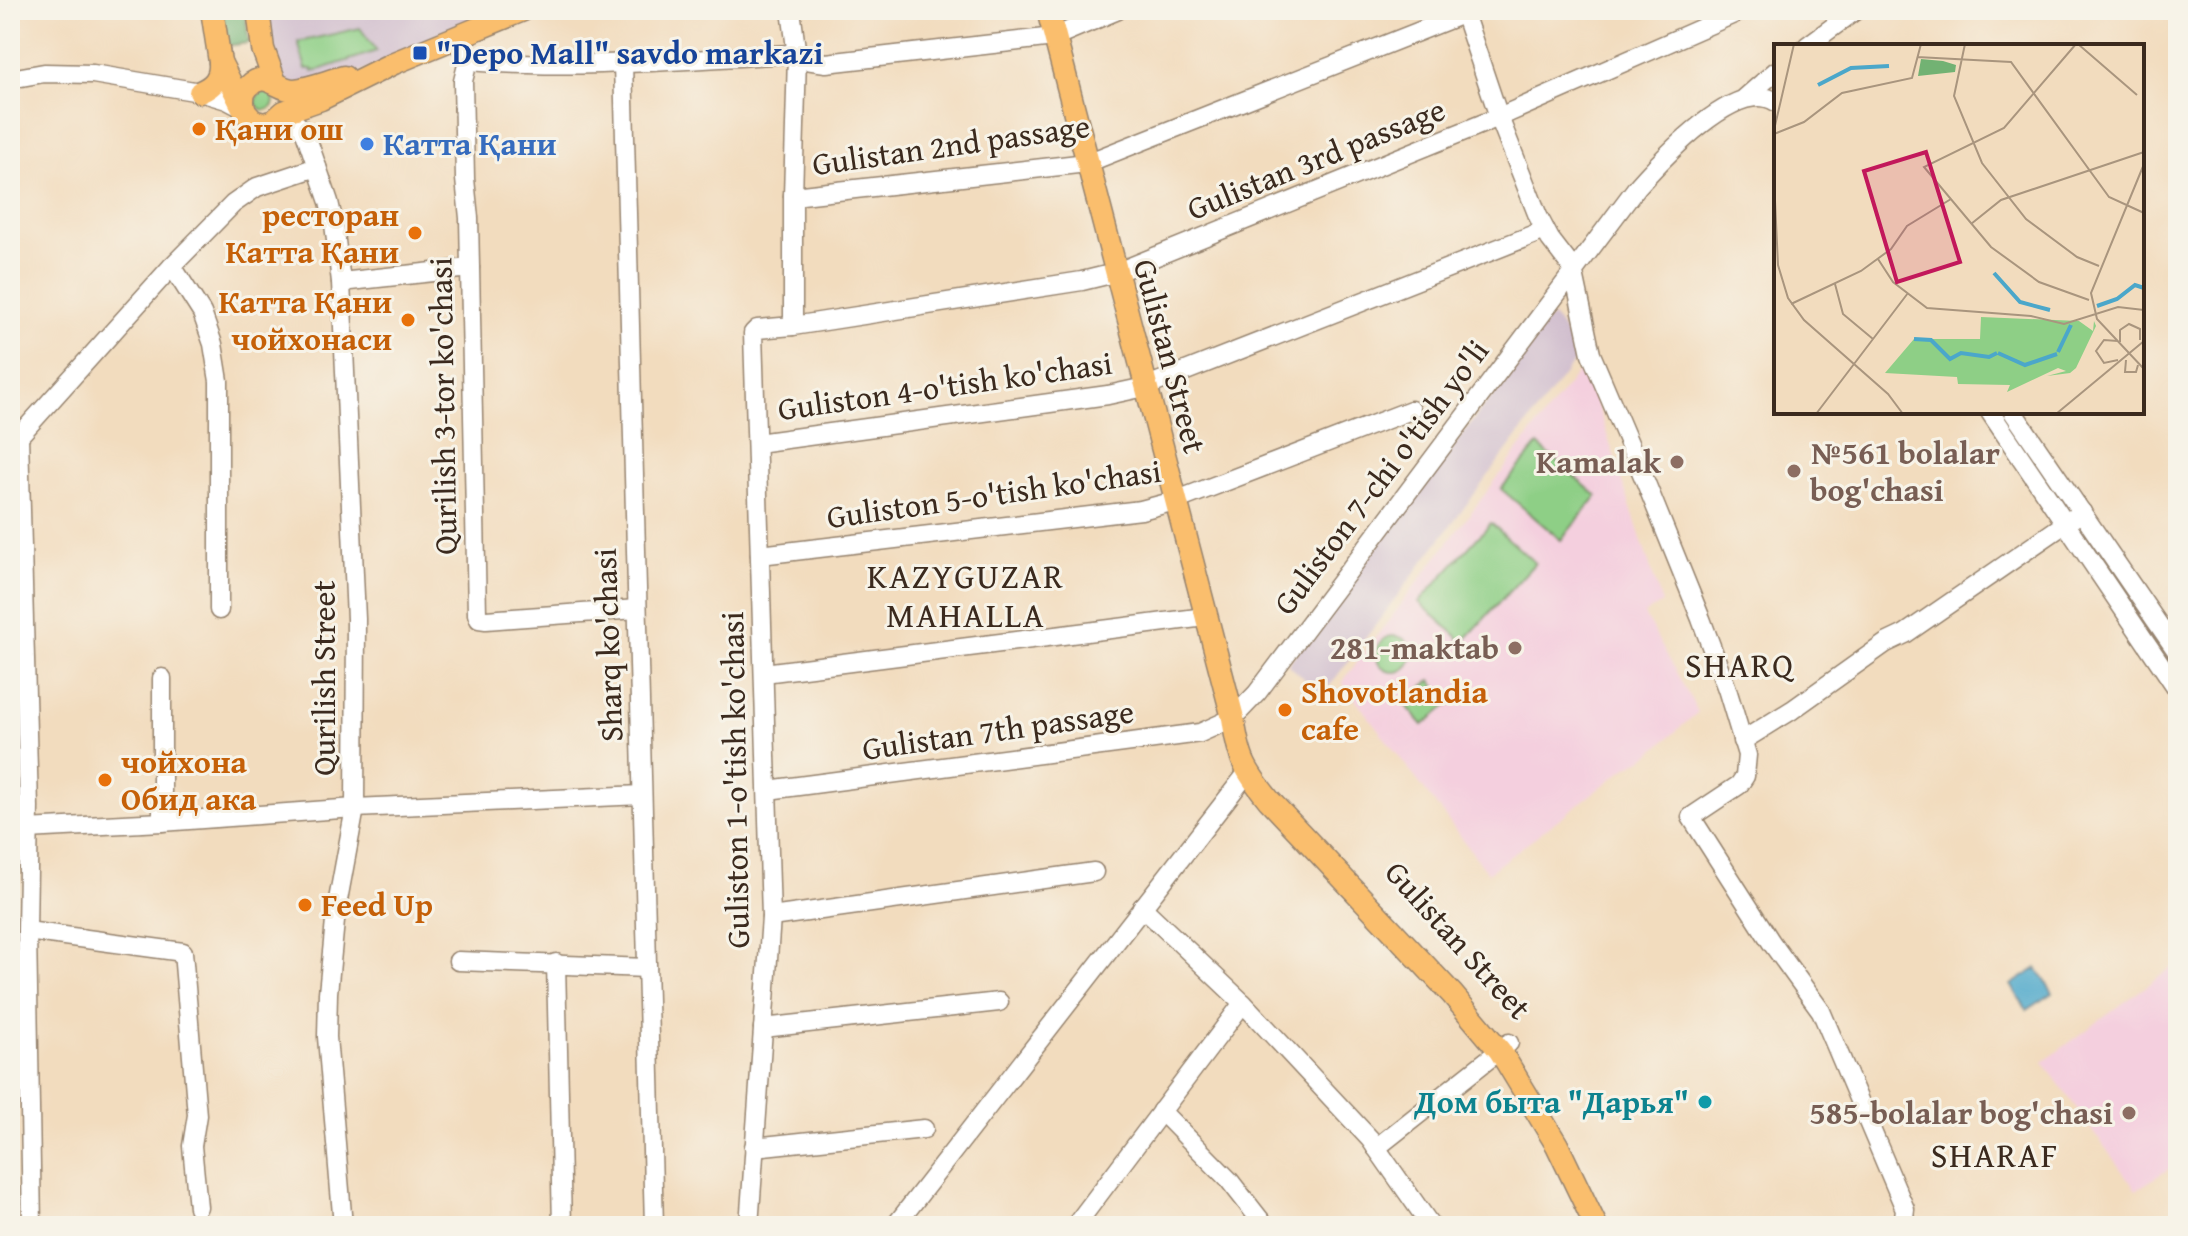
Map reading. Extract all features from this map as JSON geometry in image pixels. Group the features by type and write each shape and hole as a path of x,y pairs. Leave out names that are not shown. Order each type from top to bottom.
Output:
{"main road":[{"path":"200,92 209,88 219,75 212,10"},
{"path":"258,10 266,90 274,121 264,124 250,118 244,109 266,90 296,90 394,63"},
{"path":"220,62 266,90 308,104 394,63 523,10"},
{"name":"Gulistan Street","path":"1048,10 1233,718 1237,749 1248,772 1295,829 1505,1047 1596,1226"},
{"name":"Gulistan Street","path":"1233,718 1252,758 1279,794 1459,983 1568,1138 1608,1226"}],"street":[{"path":"791,10 797,56 793,326"},
{"path":"456,38 468,61 516,65 789,54 826,63 1054,37 1118,10"},
{"name":"Gulistan 3rd passage","path":"753,333 757,329 1082,281 1115,273 1499,117 1743,10"},
{"path":"1810,44 1856,10"},
{"path":"1467,11 1499,117 1545,230 1573,269 1591,354 1701,619 1747,755 1745,776 1739,785 1691,817 1771,942 1821,1011 1905,1209 1903,1226"},
{"name":"Gulistan 2nd passage","path":"793,196 1087,163 1467,11"},
{"name":"Qurilish 3-tor ko'chasi","path":"468,61 463,81 479,619 637,609"},
{"name":"Sharq ko'chasi","path":"623,63 654,1226"},
{"path":"10,79 76,72 200,92 244,109"},
{"path":"1743,100 1774,73"},
{"path":"200,92 266,90"},
{"name":"Qurilish Street","path":"266,90 305,132 329,202 341,282 356,619 355,808 336,911 327,1037 343,1226"},
{"path":"1743,100 1761,96 1774,101"},
{"name":"Guliston 7-chi o'tish yo'li","path":"1233,718 1257,693 1637,187 1699,125 1743,100"},
{"name":"Qurilish Street","path":"305,132 308,104"},
{"path":"32,1226 27,931 29,807 14,441 172,266 250,190 317,167"},
{"name":"Guliston 4-o'tish ko'chasi","path":"757,443 1108,395 1145,387 1545,230"},
{"path":"172,266 202,313 213,344 219,381 219,610"},
{"path":"341,282 470,268"},
{"name":"Guliston 1-o'tish ko'chasi","path":"749,1226 771,917 753,333"},
{"name":"Guliston 5-o'tish ko'chasi","path":"760,555 1141,510 1175,501 1411,410"},
{"path":"1991,414 2178,690"},
{"path":"2014,414 2178,653"},
{"path":"1742,741 2082,512"},
{"path":"764,673 1205,617"},
{"path":"162,678 162,822"},
{"name":"Gulistan 7th passage","path":"768,790 1200,733 1233,718"},
{"path":"895,1226 1248,772"},
{"path":"10,817 15,817 27,829 355,808 642,795"},
{"path":"771,917 1094,872"},
{"path":"1142,907 1243,1003 1376,1148 1431,1226"},
{"path":"27,931 183,952 197,1115 192,1146 198,1207"},
{"path":"458,961 647,968"},
{"path":"556,963 562,1226"},
{"path":"763,1028 999,1002"},
{"path":"1079,1225 1243,1003"},
{"path":"1376,1148 1505,1047"},
{"path":"1161,1111 1229,1180 1265,1226"},
{"path":"754,1147 924,1129"}],"shaded area":[{"path":"258,10 523,10 394,63 284,89"},
{"path":"1553,316 1580,354 1322,696 1288,664 1488,401 1505,383 1543,325"},
{"name":"281-maktab","path":"1584,364 1662,603 1644,614 1698,712 1649,755 1626,768 1488,873 1342,682"},
{"name":"585-bolalar bog'chasi","path":"2178,963 2178,1163 2136,1190 2043,1062"}],"green space":[{"path":"221,10 245,10 249,43 226,46"},
{"path":"360,28 377,51 313,72 306,69 298,42"},
{"path":"265,92 274,101 265,110 256,101"},
{"path":"1538,445 1597,496 1561,540 1501,489"},
{"path":"1491,523 1535,563 1463,642 1419,602"},
{"path":"1394,636 1407,641 1412,654 1407,667 1394,672 1381,667 1376,654 1381,641"},
{"path":"1431,680 1450,703 1423,725 1404,703"}],"water":[{"path":"2037,968 2053,993 2027,1010 2011,985"}],"place":[{"name":"\"Depo Mall\" savdo markazi","path":"420,53"},
{"name":"Қани ош","path":"199,129"},
{"name":"Катта Қани","path":"367,144"},
{"name":"ресторан Катта Қани","path":"415,233"},
{"name":"Катта Қани чойхонаси","path":"408,320"},
{"name":"Kamalak","path":"1677,462"},
{"name":"№561 bolalar bog'chasi","path":"1794,471"},
{"name":"281-maktab","path":"1515,648"},
{"name":"Shovotlandia cafe","path":"1285,710"},
{"name":"чойхона Обид ака","path":"105,780"},
{"name":"Feed Up","path":"305,905"},
{"name":"Дом быта \"Дарья\"","path":"1705,1102"},
{"name":"585-bolalar bog'chasi","path":"2129,1113"}],"district":[{"name":"KAZYGUZAR MAHALLA","path":"966,596"},
{"name":"SHARQ","path":"1740,665"},
{"name":"SHARAF","path":"1995,1155"}]}
